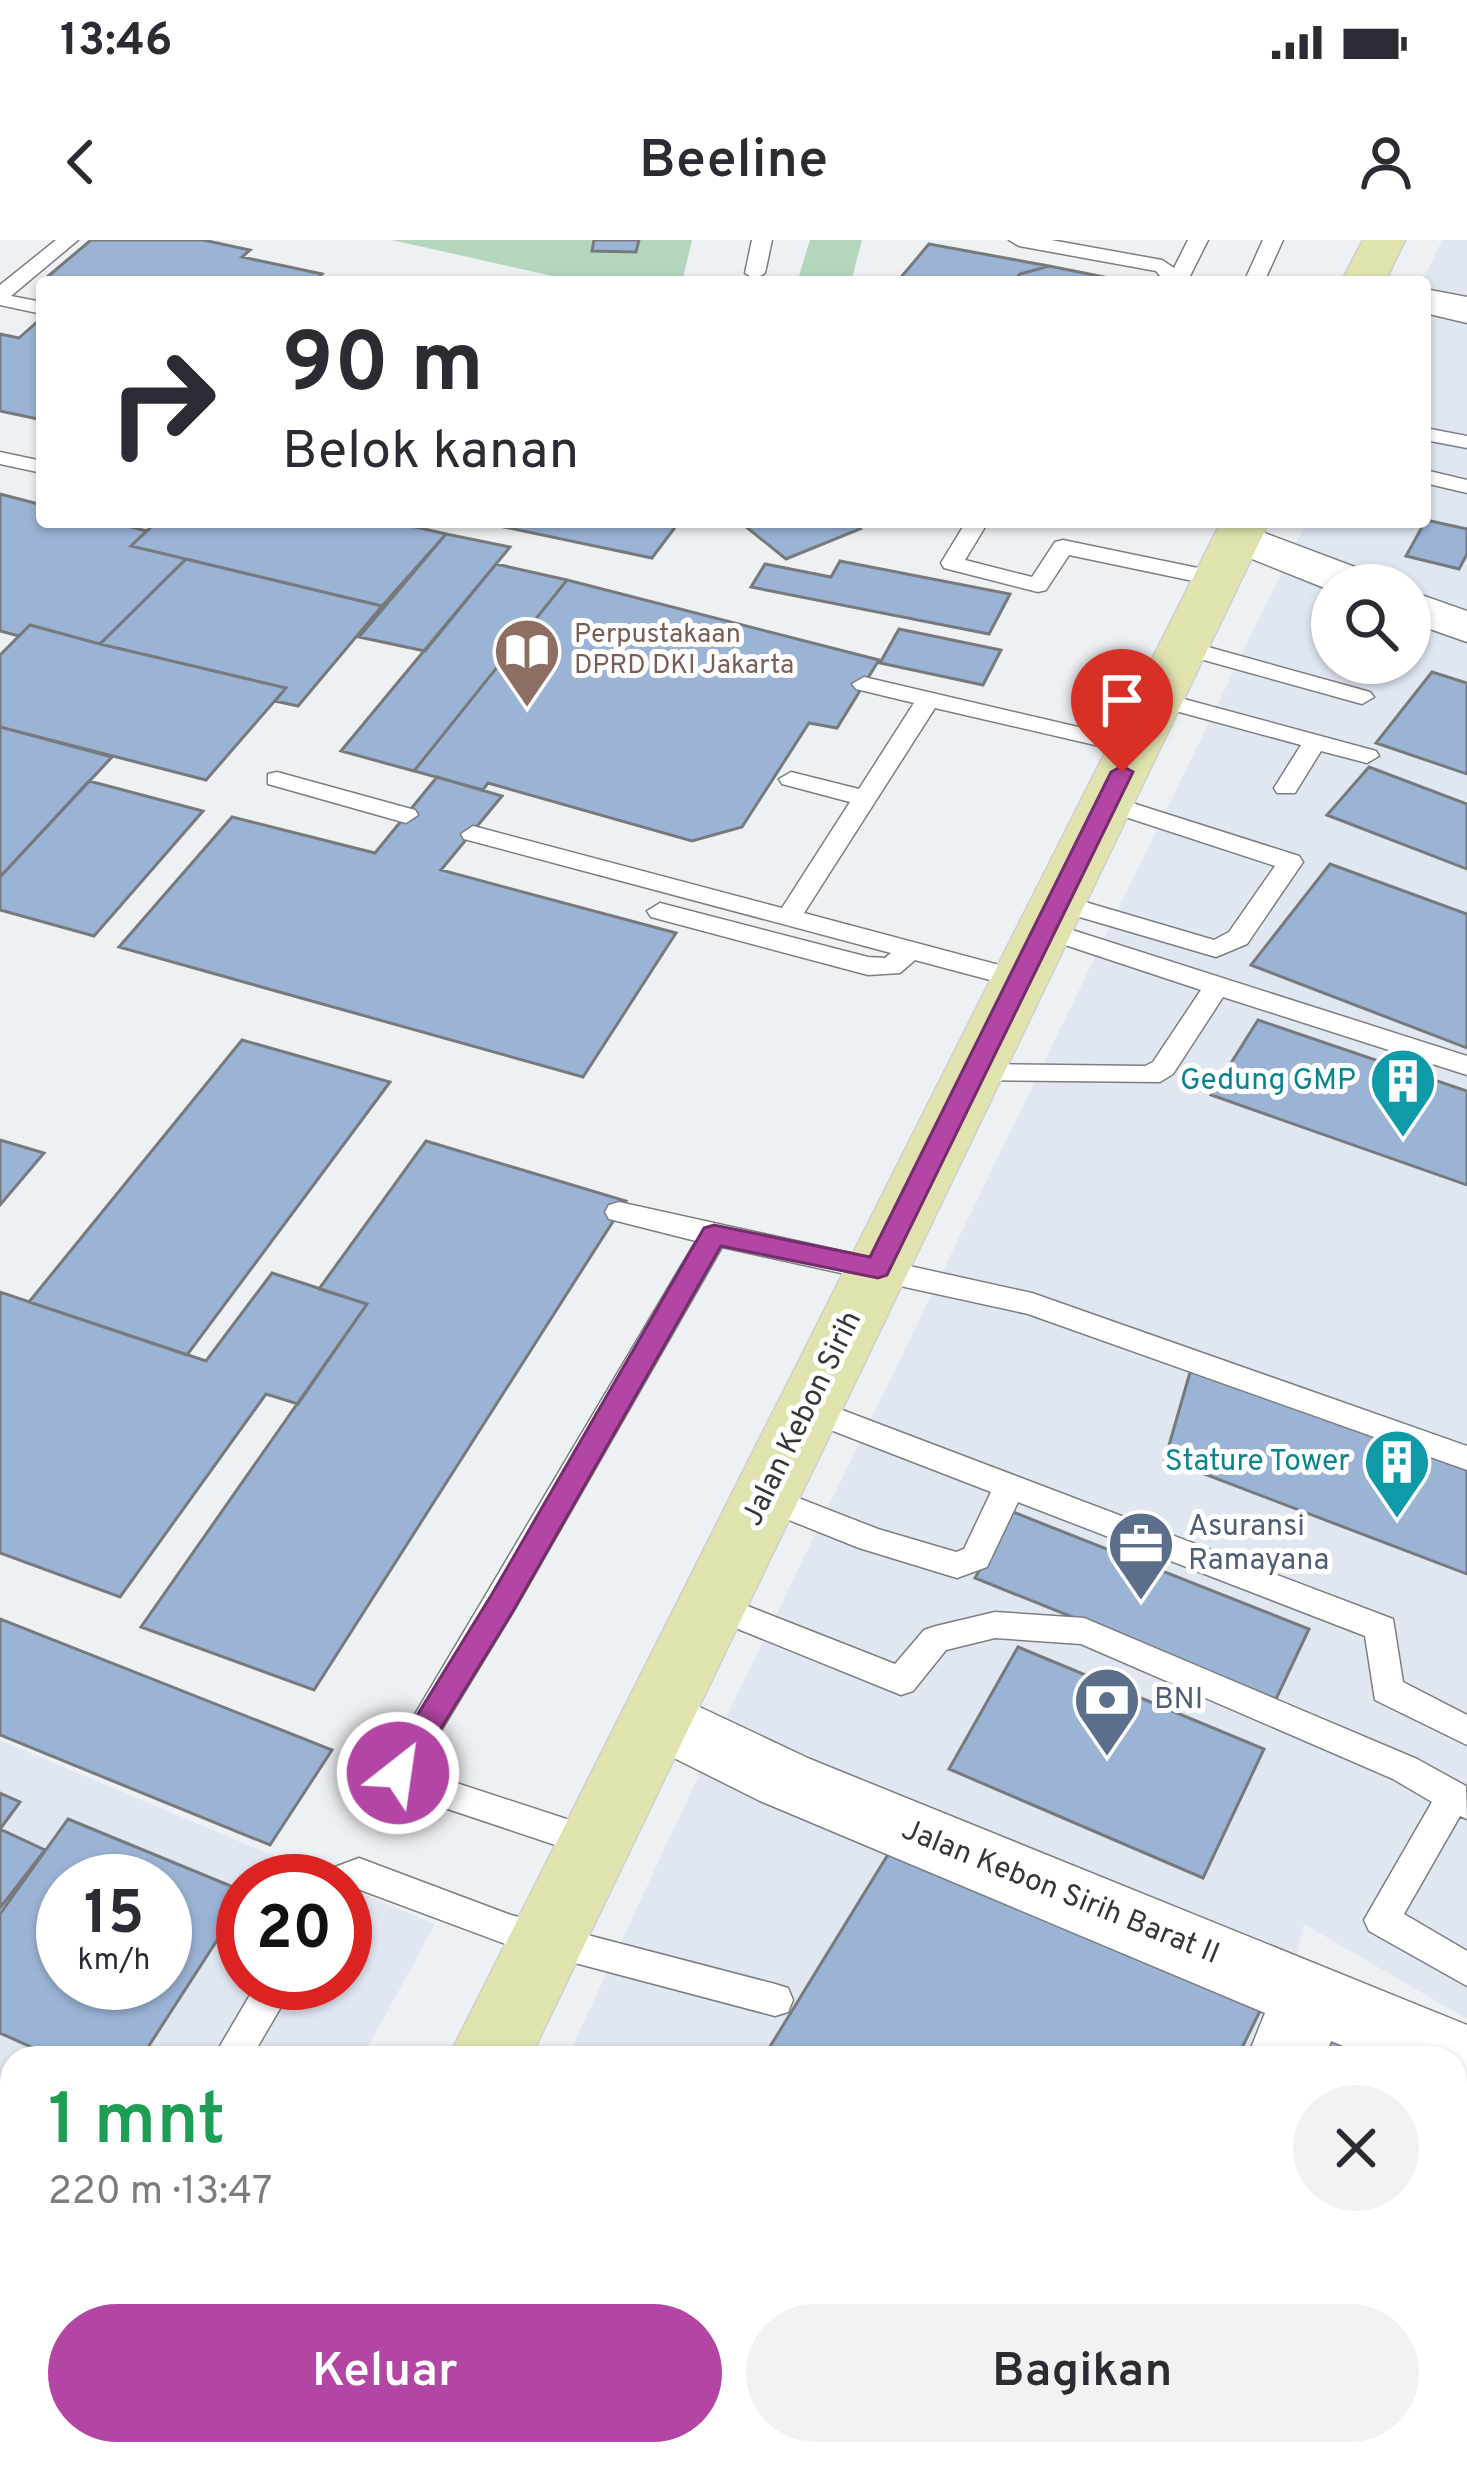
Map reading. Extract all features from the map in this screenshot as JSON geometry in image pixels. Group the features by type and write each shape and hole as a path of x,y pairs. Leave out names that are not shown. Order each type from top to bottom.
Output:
{"main road":[{"path":"1366,276 1384,240"},
{"name":"Jalan Kebon Sirih","path":"495,2046 1233,546"}],"street":[{"path":"1431,302 1467,310"},
{"path":"1233,546 1311,570"},
{"path":"1431,613 1467,628"},
{"name":"Jalan Kebon Sirih Barat II","path":"657,1716 1298,2027 1392,2046"}],"lane":[{"path":"0,297 68,240"},
{"path":"755,273 762,240"},
{"path":"1019,240 1162,266 1171,276"},
{"path":"1179,276 1198,240"},
{"path":"1257,276 1273,240"},
{"path":"0,297 36,306"},
{"path":"1431,440 1467,442"},
{"path":"0,458 36,466"},
{"path":"1431,478 1467,487"},
{"path":"973,528 952,563 1038,584 1072,528"},
{"path":"1063,547 1233,546"},
{"path":"864,684 929,698 1315,742 1367,756"},
{"path":"1146,724 1362,697"},
{"path":"789,917 929,698"},
{"path":"473,834 910,950 1041,936 1216,949 1238,938 1290,862 1146,724"},
{"path":"1286,788 1315,742"},
{"path":"277,779 406,815"},
{"path":"791,779 864,798"},
{"path":"661,910 868,966 891,968 910,950"},
{"path":"1041,936 1467,1066"},
{"path":"974,1073 1150,1075 1163,1068 1217,986"},
{"path":"619,1212 1032,1304 1467,1458"},
{"path":"594,1843 400,1779 398,1773 714,1235"},
{"path":"808,1409 1382,1628 1387,1690 1467,1731"},
{"path":"765,1497 870,1539 957,1565 976,1558 1009,1487"},
{"path":"712,1605 902,1682 936,1639 995,1625 1084,1631 1405,1768 1460,1800 1382,1920 1467,1970"},
{"path":"372,1879 422,1903 546,1941 775,2000"},
{"path":"238,2046 260,2010"}],"shaded area":[{"path":"1442,240 1467,240 1467,2019 1304,1924 1275,2046 573,2046 711,1749 1303,528 1431,528 1431,276 1425,276"},
{"path":"0,1740 269,1854 216,1854 216,2010 372,2010 372,1897 435,1924 369,2046 0,2046"}],"green space":[{"path":"392,240 692,240 683,276 552,276"},
{"path":"810,240 862,240 853,276 799,276"}],"building":[{"path":"91,240 203,240 250,250 242,257 322,274 320,276 48,276"},
{"path":"594,240 639,240 636,252 592,251"},
{"path":"929,244 1049,266 1018,276 902,276"},
{"path":"1049,266 1099,276 1018,276"},
{"path":"36,323 36,419 0,411 0,334 19,338"},
{"path":"0,494 36,503 36,528 135,528 147,531 131,546 186,559 100,644 30,625 19,636 0,631"},
{"path":"1431,521 1467,529 1467,554 1459,569 1406,556 1422,528 1431,528"},
{"path":"150,528 420,528 446,534 382,606 131,546"},
{"path":"510,528 674,528 652,558"},
{"path":"747,528 860,529 786,559"},
{"path":"446,534 510,547 425,651 359,637"},
{"path":"186,559 382,606 298,706 275,701 286,688 100,644"},
{"path":"840,561 1010,594 989,634 751,587 765,564 831,577"},
{"path":"496,564 567,580 414,771 341,751"},
{"path":"567,580 879,660 837,728 809,723 742,827 692,841 488,783 483,790 414,771"},
{"path":"30,625 286,688 206,780 0,727 0,655"},
{"path":"899,629 1001,650 983,685 880,663"},
{"path":"1431,673 1467,683 1467,774 1376,743 1423,684 1431,684"},
{"path":"0,727 112,757 0,877"},
{"path":"1369,767 1467,804 1467,869 1327,815"},
{"path":"437,777 502,796 441,870 676,933 583,1077 119,947 232,817 375,853"},
{"path":"89,781 203,811 94,936 0,910 0,877"},
{"path":"1330,864 1467,914 1467,1048 1251,965"},
{"name":"Gedung GMP","path":"1258,1020 1467,1091 1467,1185 1211,1095"},
{"path":"242,1040 390,1082 187,1355 29,1302"},
{"path":"0,1140 44,1153 0,1205"},
{"path":"426,1141 626,1201 314,1690 141,1627 367,1304 319,1289"},
{"path":"272,1273 367,1304 298,1404 266,1394 120,1597 0,1553 0,1292 206,1361"},
{"name":"Stature Tower","path":"1191,1369 1467,1468 1467,1574 1165,1459"},
{"name":"Asuransi Ramayana","path":"1013,1512 1309,1629 1276,1699 975,1578"},
{"path":"0,1619 332,1750 270,1845 0,1735"},
{"name":"BNI","path":"1018,1647 1264,1749 1203,1878 949,1769"},
{"path":"0,1793 20,1802 0,1829"},
{"path":"68,1819 153,1854 43,1854"},
{"path":"0,1829 45,1850 36,1854 36,1862 0,1908"},
{"path":"900,1835 1261,2009 1243,2046 770,2046"},
{"path":"36,1864 36,2010 172,2010 149,2046 29,2046 0,2033 0,1914"},
{"path":"192,1870 216,1880 216,1942 192,1979"},
{"path":"1314,2021 1372,2046 1303,2046"}],"place":[{"name":"Perpustakaan DPRD DKI Jakarta","path":"527,710"},
{"name":"Gedung GMP","path":"1403,1140"},
{"name":"Stature Tower","path":"1397,1521"},
{"name":"Asuransi Ramayana","path":"1141,1603"},
{"name":"BNI","path":"1107,1759"}],"route":[{"path":"398,1773 714,1235 878,1268 1122,772"}]}
